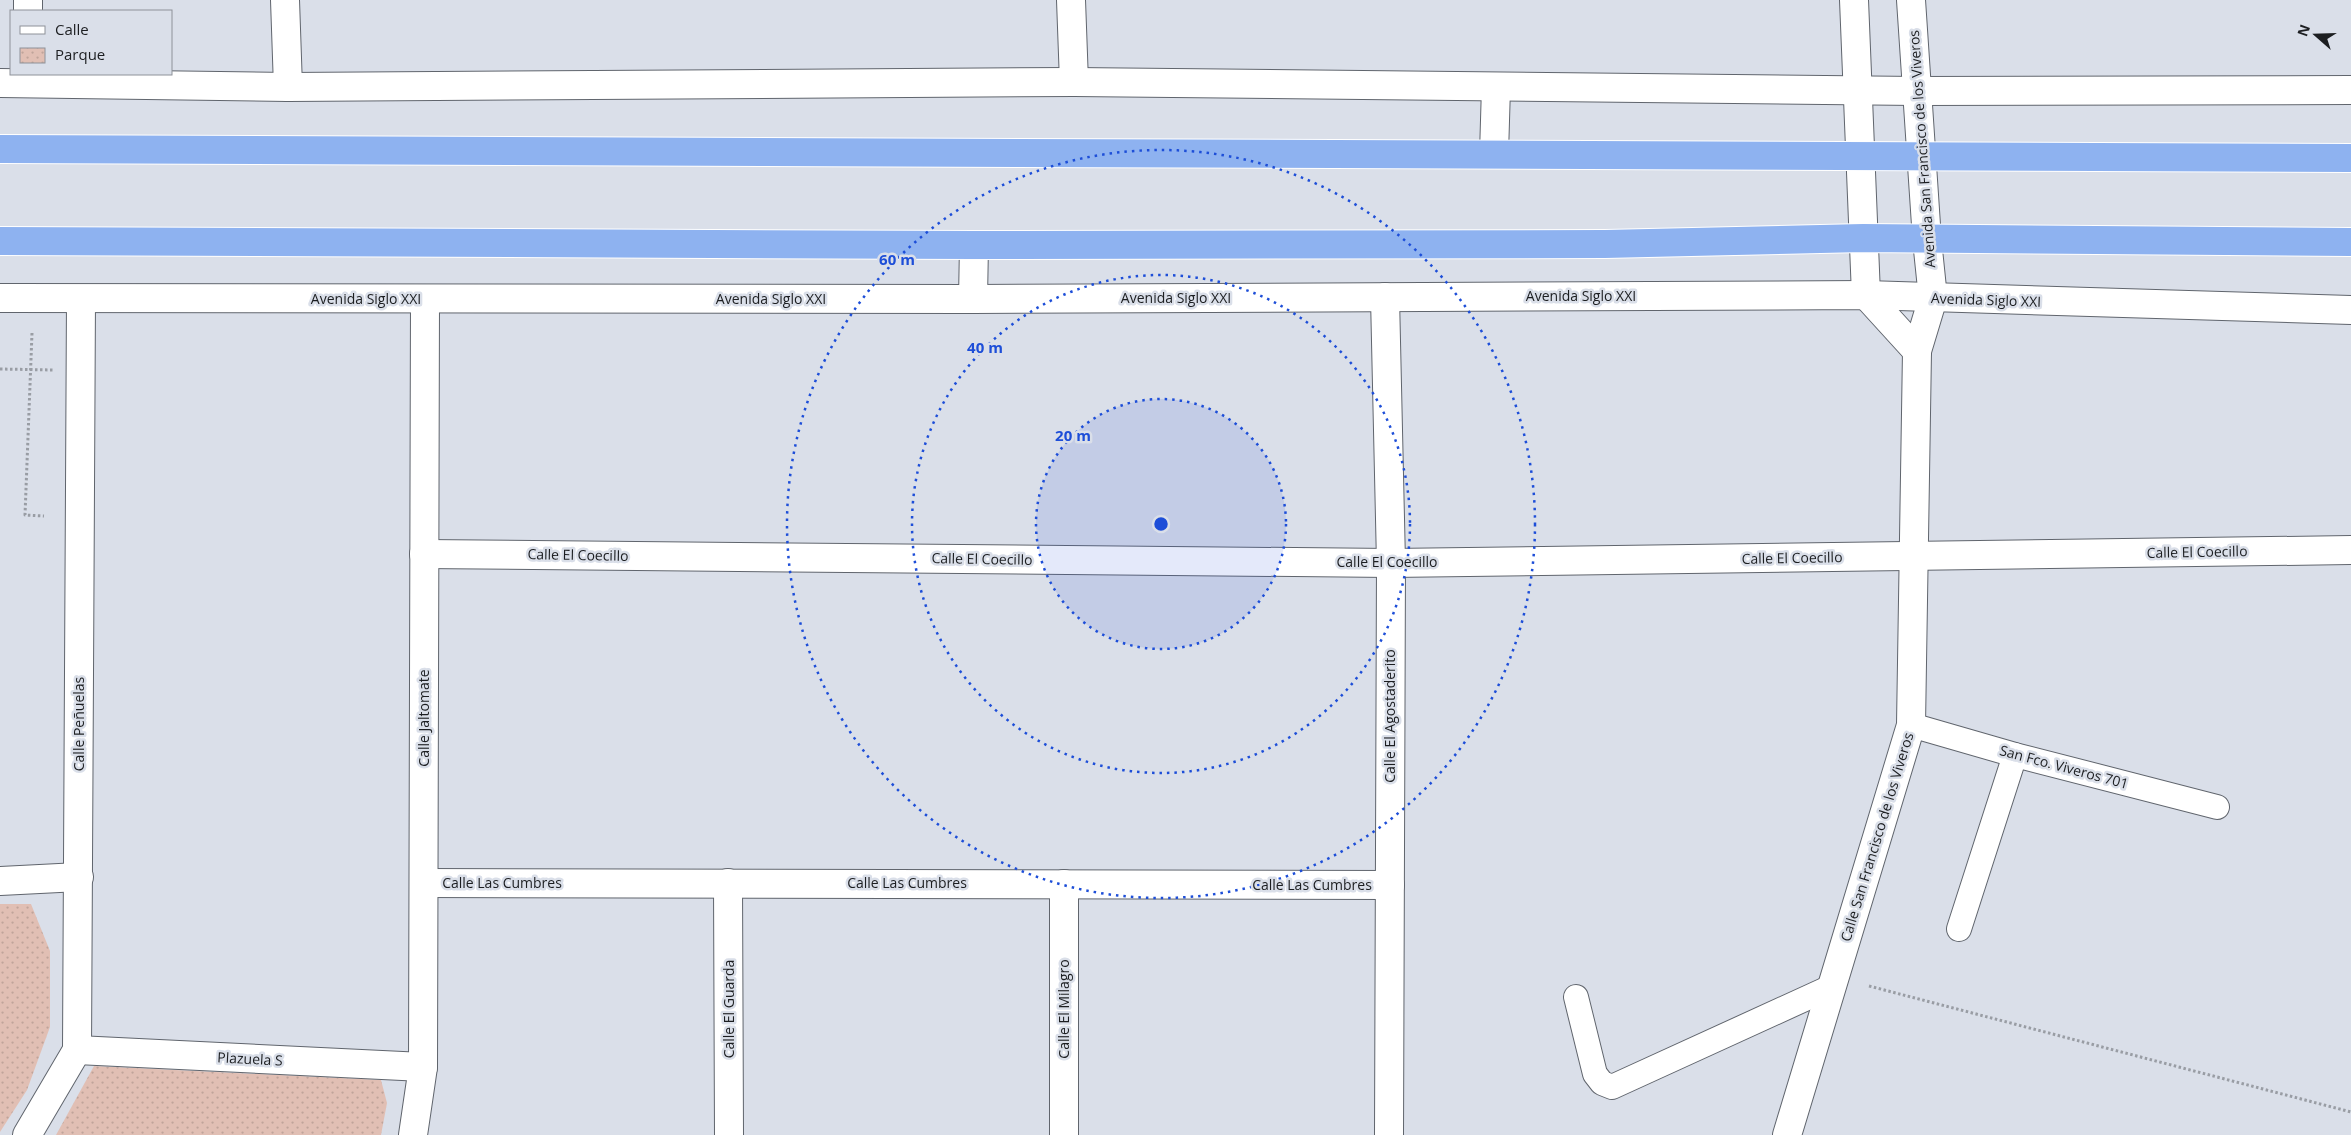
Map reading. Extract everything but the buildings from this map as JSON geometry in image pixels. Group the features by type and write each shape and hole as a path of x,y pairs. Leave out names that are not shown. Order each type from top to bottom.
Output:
{"highway":[{"path":"0,149 2351,158"},
{"path":"0,241 974,245 1605,244 1863,238 2351,242"}],"street":[{"path":"285,0 288,87"},
{"path":"1071,0 1074,82"},
{"path":"1854,0 1866,295 1916,350"},
{"name":"Avenida San Francisco de los Viveros","path":"1912,0 1921,155 1933,298"},
{"path":"0,83 27,78 288,87 1074,82 1917,91 2351,90"},
{"path":"1494,154 1496,86"},
{"path":"973,299 974,245"},
{"name":"Avenida Siglo XXI","path":"0,298 425,300 1866,295 2351,310"},
{"name":"Calle El Agostaderito","path":"1385,297 1391,563 1389,1135"},
{"name":"Calle San Francisco de los Viveros","path":"1794,1132 1833,982 1911,725 1916,350 1933,298"},
{"name":"Calle Peñuelas","path":"27,1135 77,1050 81,299"},
{"name":"Calle Jaltomate","path":"413,1135 423,1067 425,300"},
{"name":"Calle El Coecillo","path":"424,554 1391,563 2351,550"},
{"path":"0,881 79,877"},
{"name":"Calle Las Cumbres","path":"424,883 1390,885"},
{"name":"Calle El Guarda","path":"728,883 729,1135"},
{"name":"Calle El Milagro","path":"1064,884 1064,1135"},
{"name":"Plazuela S","path":"77,1050 423,1067"}],"lane":[{"name":"San Fco. Viveros 701","path":"1911,725 2015,755 2217,808"},
{"path":"1959,929 2015,755"},
{"path":"1576,997 1595,1074 1602,1083 1612,1087 1833,982"}],"path":[{"path":"33,299 25,515 49,516"},
{"path":"0,369 54,370 53,380"},
{"path":"1833,982 2351,1112"}],"green space":[{"path":"0,904 31,904 50,951 50,1027 27,1090 0,1132"},
{"path":"94,1066 381,1080 387,1103 381,1135 56,1135"}]}
